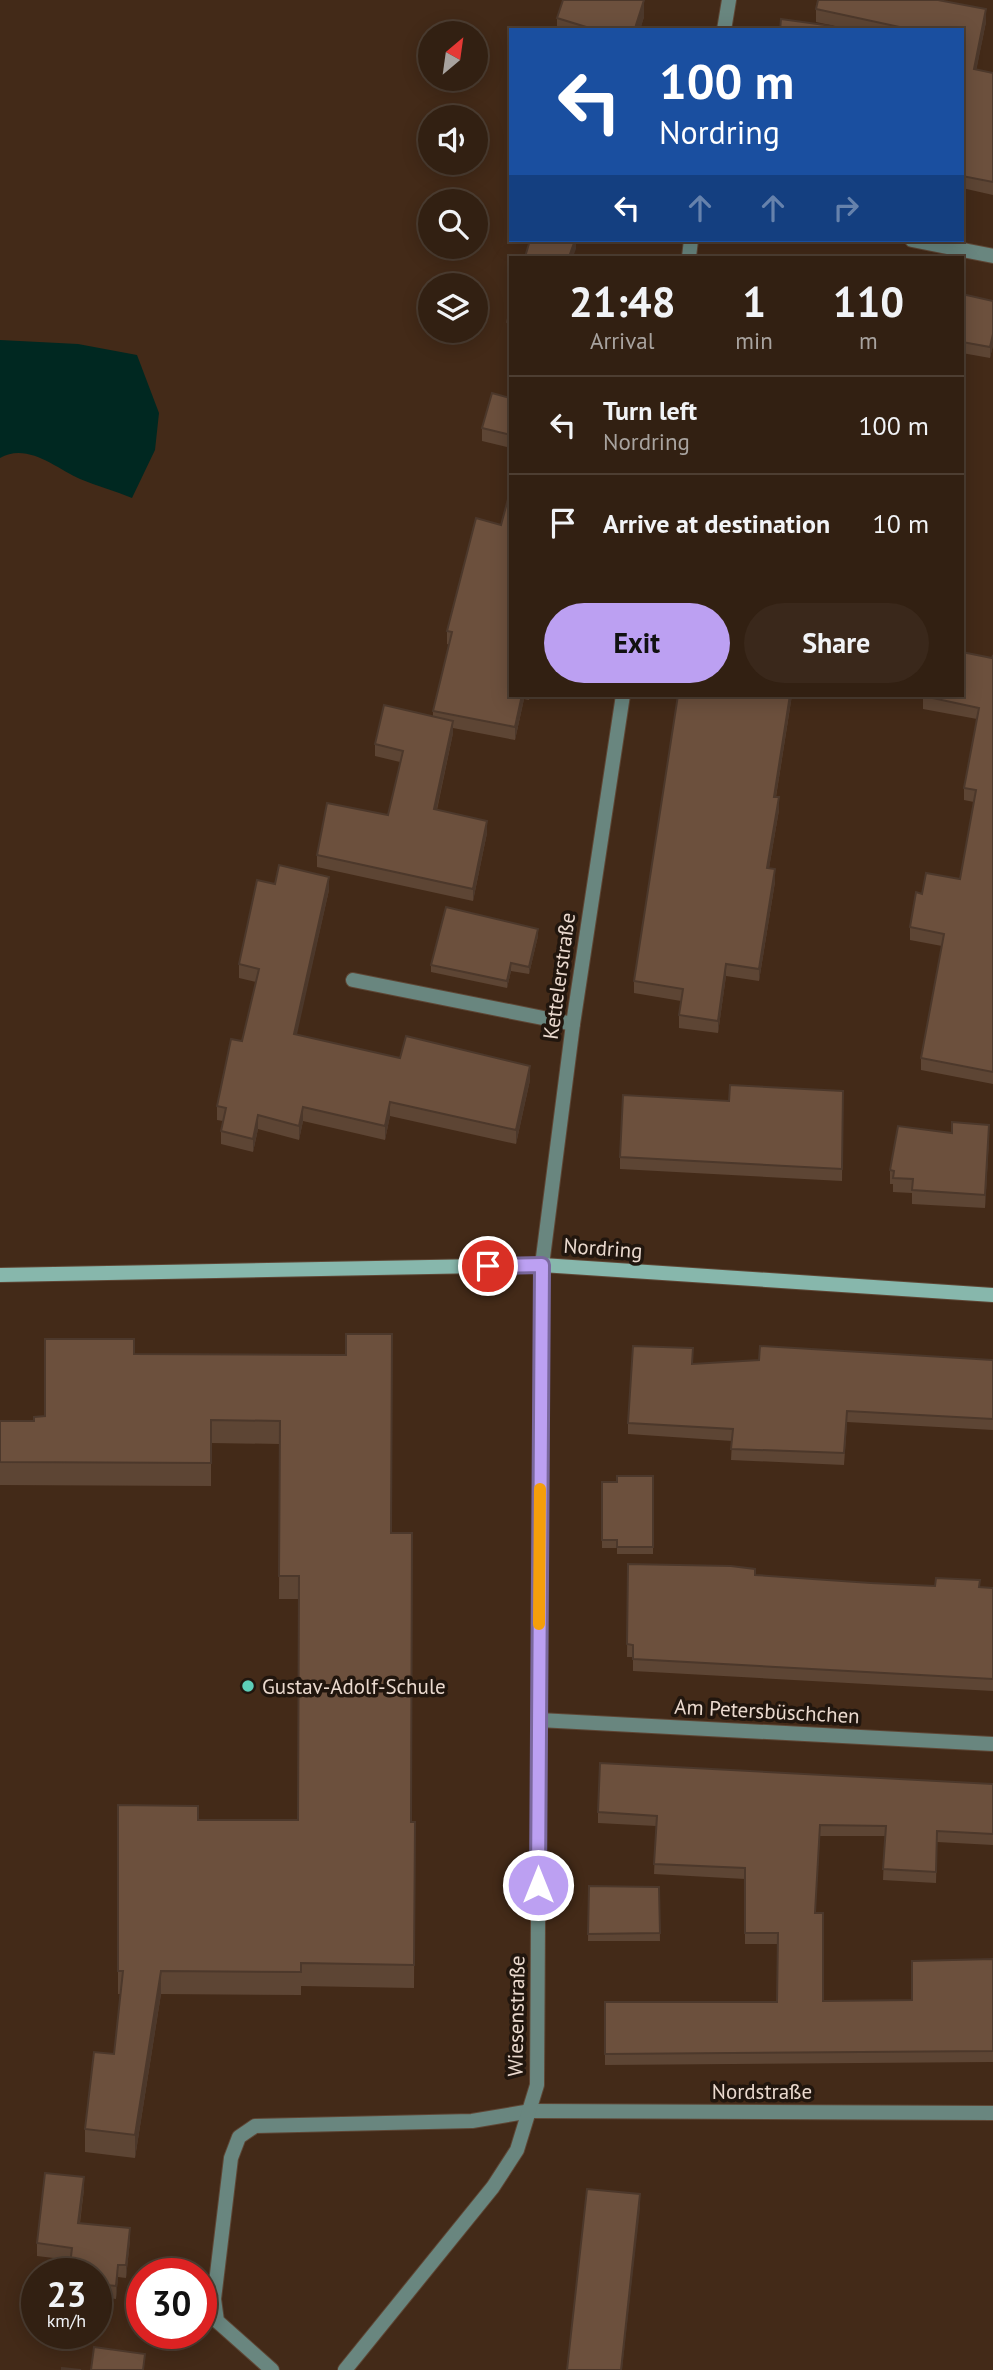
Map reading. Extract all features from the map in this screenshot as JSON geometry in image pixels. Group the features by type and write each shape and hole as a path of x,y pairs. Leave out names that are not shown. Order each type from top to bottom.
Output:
{"street":[{"path":"724,28 729,0"},
{"path":"922,242 993,256"},
{"name":"Kettelerstraße","path":"542,1265 573,1024 623,697"},
{"path":"353,980 573,1024"},
{"name":"Nordring","path":"0,1275 542,1265 993,1295"},
{"name":"Wiesenstraße","path":"345,2370 493,2186 517,2150 537,2085 542,1265"},
{"name":"Am Petersbüschchen","path":"539,1720 993,1744"},
{"name":"Nordstraße","path":"272,2370 217,2321 214,2299 230,2158 239,2137 255,2126 472,2121 531,2111 993,2113"}],"water":[{"path":"0,340 78,344 137,355 159,413 155,450 132,498 80,479 41,458 21,453 0,458"}],"building":[{"path":"563,0 644,0 636,25 646,28 590,28 557,18"},
{"path":"818,0 938,0 986,9 974,69 993,73 993,182 964,176 964,28 904,28 816,9"},
{"path":"781,19 832,26 832,28 780,28"},
{"path":"529,242 574,242 569,256 525,256"},
{"path":"964,294 993,301 993,334 990,347 964,342"},
{"path":"492,393 509,398 509,435 482,428"},
{"path":"509,495 509,697 522,697 515,727 433,711 452,632 447,631 476,518 501,525"},
{"path":"964,652 992,658 993,655 993,1072 921,1058 944,934 910,927 916,892 922,894 926,873 960,879 976,790 964,788 979,708 928,697 964,697"},
{"path":"678,697 790,697 774,797 779,797 767,868 775,869 759,969 726,964 718,1021 679,1015 683,989 634,981"},
{"path":"384,705 453,721 434,809 487,821 473,889 317,855 327,803 388,815 403,751 375,744"},
{"path":"279,865 329,877 294,1034 400,1058 406,1036 530,1066 516,1130 390,1102 385,1126 303,1107 299,1126 258,1115 253,1139 221,1131 226,1108 217,1106 231,1039 242,1041 259,969 239,964 257,880 275,884"},
{"path":"446,907 538,929 529,967 511,963 507,981 431,965"},
{"path":"730,1085 843,1091 842,1169 620,1157 623,1095 729,1101"},
{"path":"952,1122 989,1125 985,1195 912,1190 913,1179 893,1178 894,1171 890,1170 898,1126 952,1133"},
{"path":"346,1334 392,1334 391,1533 412,1533 411,1822 415,1822 414,1965 301,1963 301,1972 161,1971 135,2135 85,2129 94,2052 114,2054 123,1971 118,1971 118,1805 198,1806 198,1820 298,1820 299,1576 279,1576 280,1421 211,1420 211,1463 0,1462 0,1421 34,1421 34,1417 45,1416 45,1339 134,1339 134,1354 346,1355"},
{"path":"633,1346 693,1348 692,1364 759,1360 760,1346 993,1360 993,1419 847,1411 844,1453 731,1449 733,1429 628,1423"},
{"path":"617,1476 653,1476 653,1547 617,1547 617,1540 602,1540 602,1482 617,1482"},
{"path":"628,1564 731,1566 755,1569 755,1575 935,1586 936,1578 980,1580 979,1587 993,1588 993,1679 633,1659 633,1645 627,1644"},
{"path":"600,1763 993,1784 993,1834 937,1831 936,1872 883,1869 886,1826 820,1825 815,1913 823,1913 823,2001 912,2000 912,1961 993,1959 993,2051 605,2054 605,2002 777,2002 778,1933 745,1933 745,1868 654,1864 657,1816 598,1812"},
{"path":"589,1886 659,1887 660,1933 588,1934"},
{"path":"45,2173 84,2177 78,2223 130,2228 126,2265 118,2265 116,2286 112,2286 112,2258 71,2258 72,2248 37,2243"},
{"path":"587,2189 640,2194 621,2370 567,2370"},
{"path":"94,2349 145,2354 143,2370 91,2370"}],"slow traffic":[{"path":"539,1624 540,1489"}],"place":[{"name":"Gustav-Adolf-Schule","path":"248,1686"}],"route":[{"path":"488,1266 542,1265 538,1885"}]}
